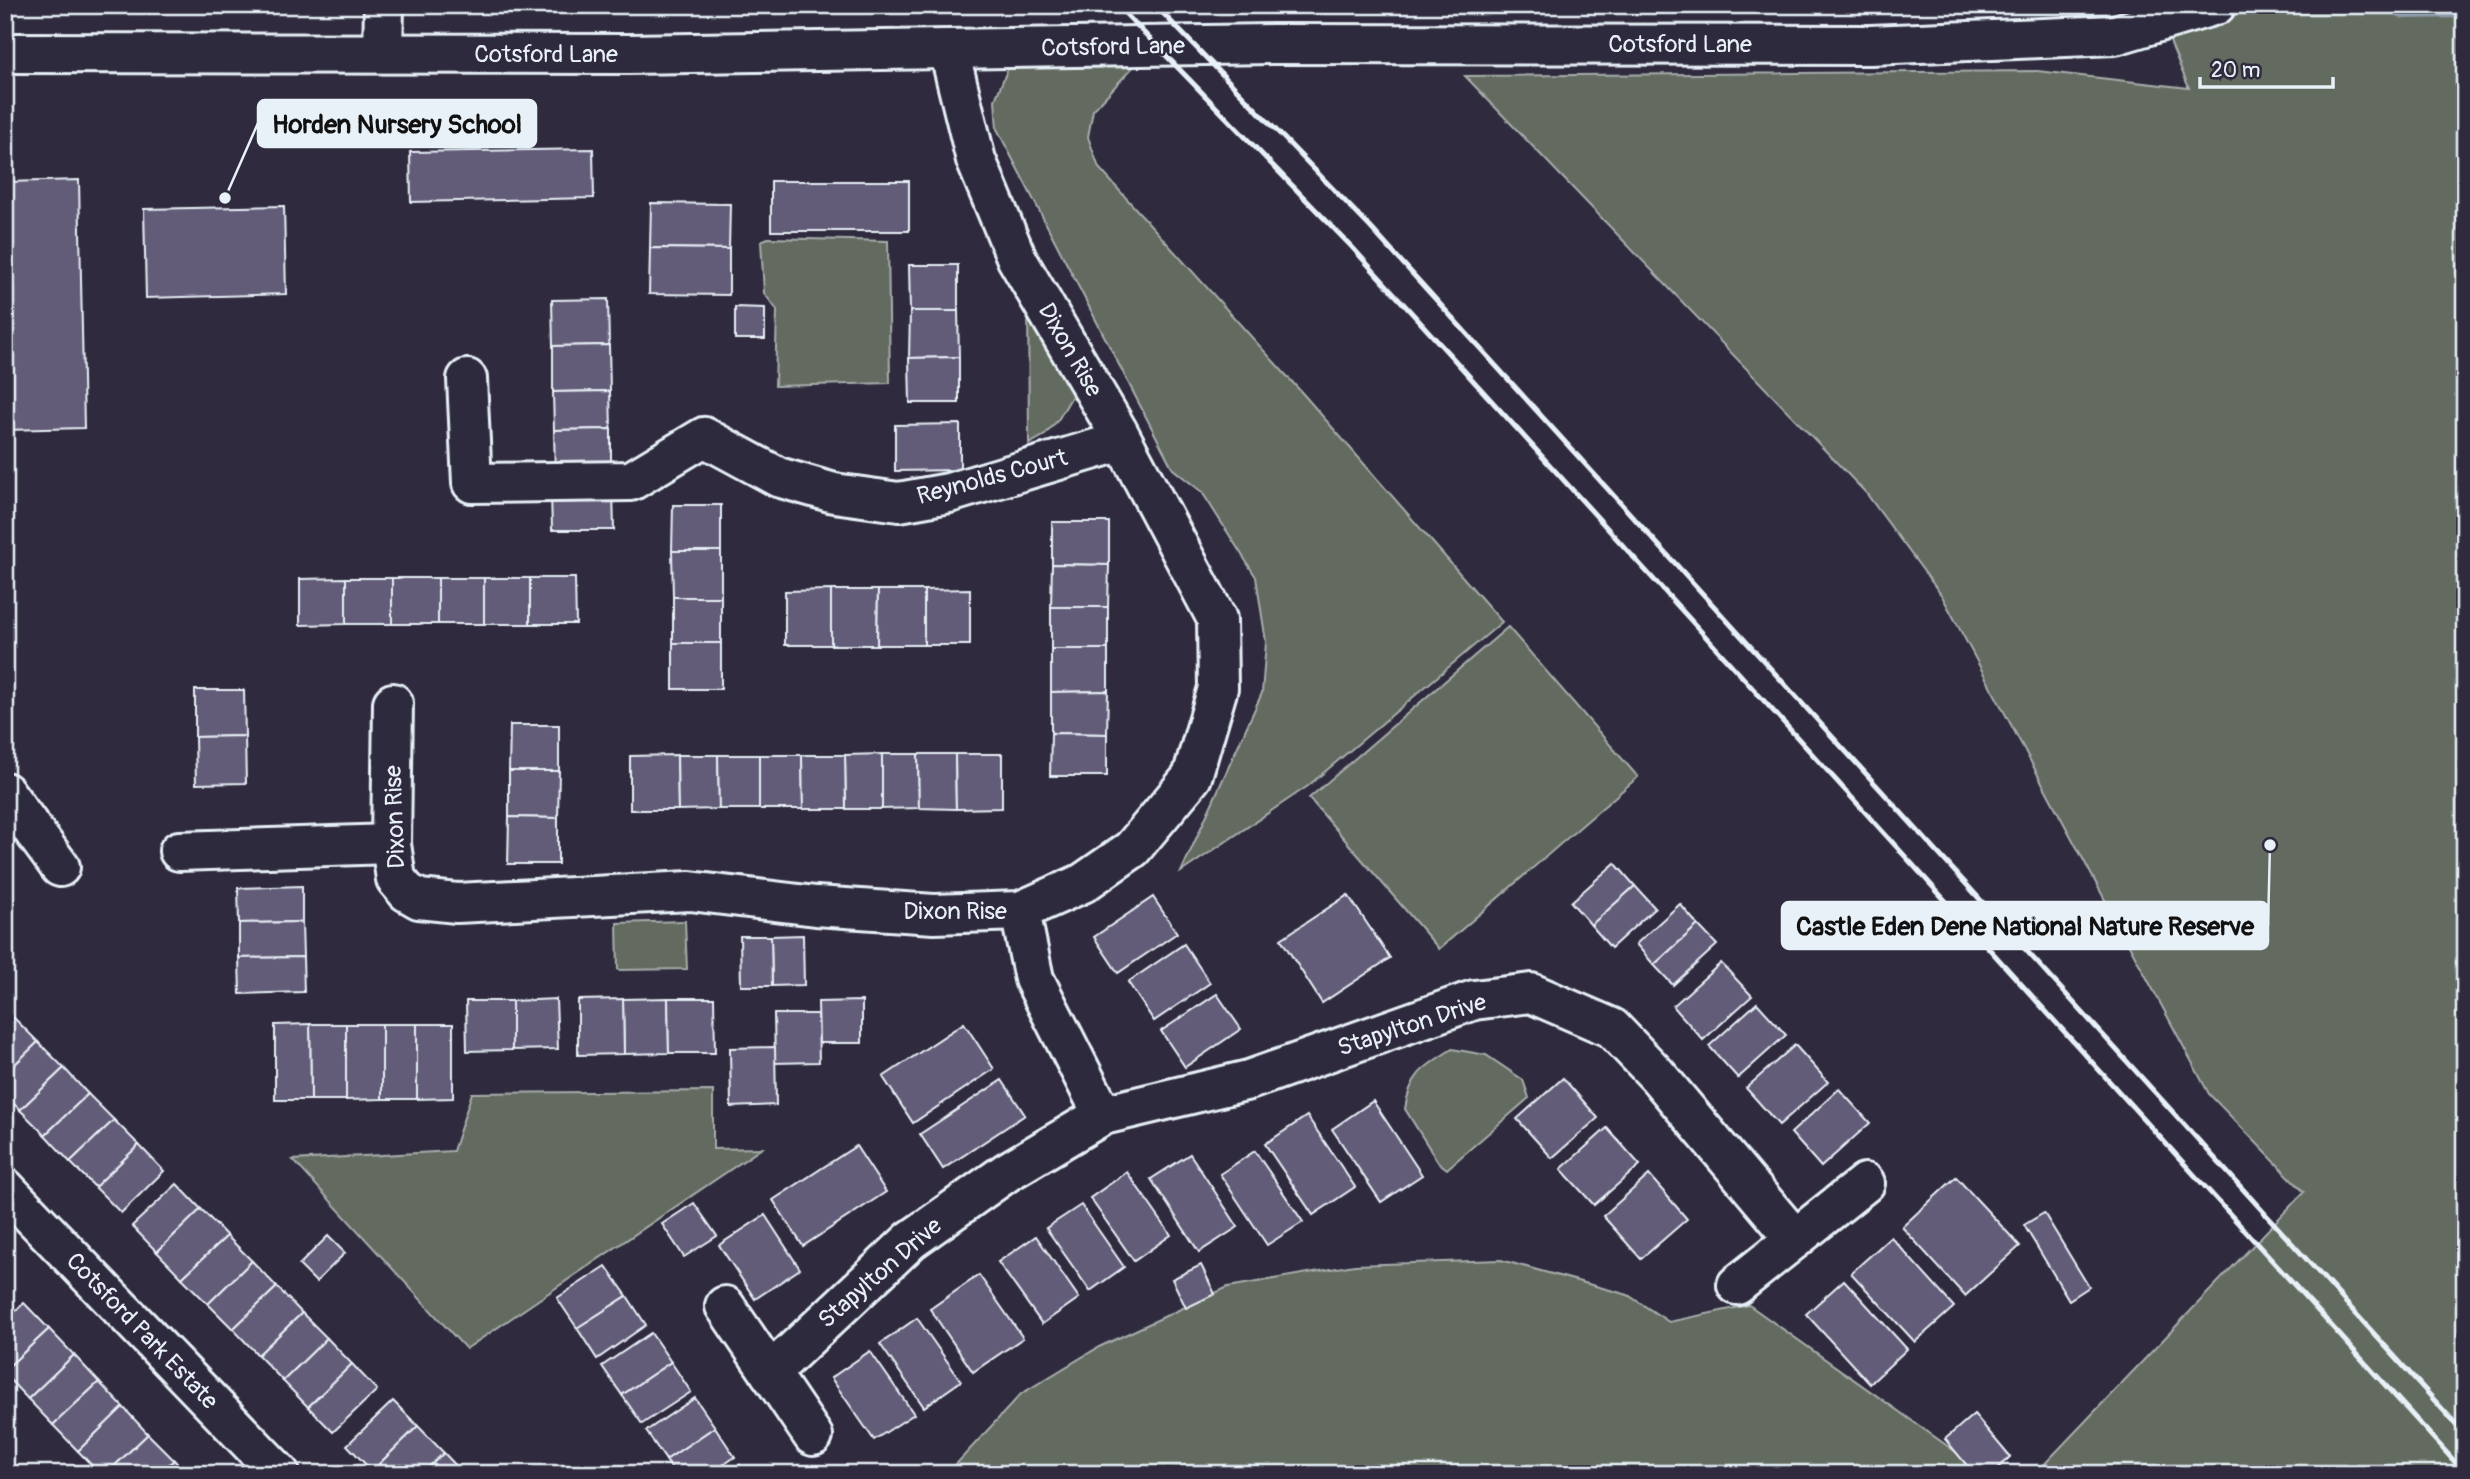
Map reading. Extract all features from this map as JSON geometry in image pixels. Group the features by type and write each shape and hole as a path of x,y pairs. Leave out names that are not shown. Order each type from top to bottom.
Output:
{"street":[{"path":"383,54 384,5"},
{"name":"Cotsford Lane","path":"5,53 628,54 1272,44 1870,45 2115,35 2216,5"},
{"name":"Dixon Rise","path":"393,702 391,844 396,879 407,892 418,899 457,903 690,891 816,906 934,915 1020,911 1083,883 1132,849 1192,777 1218,688 1217,620 1122,441 1017,259 976,160 949,51"},
{"name":"Reynolds Court","path":"467,379 472,483 631,481 704,437 778,477 834,493 899,502 949,493 1122,441"},
{"path":"5,792 60,867"},
{"path":"179,851 391,844"},
{"path":"1020,911 1034,979 1103,1115"},
{"name":"Stapylton Drive","path":"771,1373 911,1240 1007,1172 1103,1115 1249,1080 1474,1000 1531,993 1612,1028 1657,1075 1795,1239"},
{"path":"1737,1285 1864,1183"},
{"name":"Cotsford Park Estate","path":"5,1188 280,1474"},
{"path":"725,1306 813,1436"}],"shaded area":[{"path":"2215,5 2465,5 2465,1474 2035,1474 2304,1192 2209,1094 1942,596 1866,493 1465,76 2037,71 2189,88 2162,22"},
{"path":"1135,65 1093,110 1088,137 1099,168 1304,395 1502,622 1308,786 1181,872 1262,693 1266,642 1256,577 1202,492 1173,469 997,129 995,100 1008,68"},
{"path":"768,238 888,241 890,383 775,386 777,310 764,293 761,241"},
{"path":"1028,295 1067,363 1072,396 1058,420 1045,435 1029,444"},
{"path":"1508,627 1638,777 1439,949 1309,798"},
{"path":"685,921 687,969 618,970 617,923"},
{"path":"1452,1049 1486,1055 1523,1080 1529,1098 1447,1169 1438,1162 1405,1109 1415,1079"},
{"path":"713,1091 713,1149 762,1148 466,1349 293,1160 453,1151 472,1093"},
{"path":"1501,1260 1628,1295 1669,1322 1749,1305 1987,1474 947,1474 1021,1394 1099,1347 1228,1287 1354,1265"}],"building":[{"path":"593,149 594,198 411,202 410,152"},
{"path":"79,180 84,428 5,430 5,182"},
{"path":"771,181 909,181 909,231 771,231"},
{"path":"651,203 730,204 729,249 650,248"},
{"path":"284,206 286,294 146,298 144,209"},
{"path":"650,248 729,249 729,295 649,294"},
{"path":"909,265 958,265 958,311 910,311"},
{"path":"608,299 609,345 553,346 552,300"},
{"path":"735,307 765,308 765,339 735,339"},
{"path":"910,311 958,311 959,357 909,358"},
{"path":"609,345 610,391 553,392 553,346"},
{"path":"959,357 959,403 910,403 909,358"},
{"path":"610,391 611,429 554,430 553,392"},
{"path":"960,424 960,470 895,471 895,425"},
{"path":"611,429 611,473 555,474 554,430"},
{"path":"613,492 614,530 552,530 551,493"},
{"path":"673,505 721,505 721,551 672,551"},
{"path":"1052,522 1109,522 1109,565 1052,564"},
{"path":"672,551 721,551 721,597 673,597"},
{"path":"1052,564 1109,565 1108,607 1051,607"},
{"path":"346,578 392,578 392,624 346,624"},
{"path":"346,578 346,624 300,625 300,579"},
{"path":"392,578 438,578 438,624 392,624"},
{"path":"438,578 484,578 484,624 438,624"},
{"path":"484,578 530,578 530,624 484,624"},
{"path":"530,578 575,578 576,624 530,624"},
{"path":"970,589 970,645 924,645 924,590"},
{"path":"831,590 831,645 785,645 785,591"},
{"path":"831,590 878,590 877,645 831,645"},
{"path":"878,590 924,590 924,645 877,645"},
{"path":"673,597 721,597 721,643 673,643"},
{"path":"1051,607 1108,607 1108,649 1051,649"},
{"path":"673,643 721,643 721,689 673,689"},
{"path":"1051,649 1108,649 1108,691 1051,692"},
{"path":"195,690 244,690 245,736 195,737"},
{"path":"1108,691 1107,734 1051,733 1051,692"},
{"path":"510,725 559,725 559,771 509,771"},
{"path":"1051,733 1107,734 1107,776 1050,776"},
{"path":"245,736 246,783 196,784 195,737"},
{"path":"882,754 918,754 919,808 882,809"},
{"path":"882,754 882,809 846,809 845,755"},
{"path":"918,754 955,754 956,809 919,808"},
{"path":"955,754 1002,754 1002,808 956,809"},
{"path":"677,755 678,810 630,810 630,756"},
{"path":"677,755 718,755 719,809 678,810"},
{"path":"718,755 759,755 759,809 719,809"},
{"path":"759,755 802,755 803,809 759,809"},
{"path":"802,755 845,755 846,809 803,809"},
{"path":"509,771 559,771 558,818 509,817"},
{"path":"509,817 558,818 558,864 508,864"},
{"path":"1615,863 1635,886 1591,925 1571,902"},
{"path":"302,886 302,922 239,923 238,888"},
{"path":"1635,886 1655,908 1611,948 1591,925"},
{"path":"1348,895 1390,958 1322,1003 1281,939"},
{"path":"1153,897 1177,933 1118,973 1094,937"},
{"path":"1680,904 1698,925 1654,965 1636,944"},
{"path":"302,922 303,957 239,958 239,923"},
{"path":"1698,925 1717,945 1673,985 1654,965"},
{"path":"803,935 804,985 772,986 771,936"},
{"path":"740,936 771,936 772,986 741,986"},
{"path":"1184,944 1210,983 1154,1021 1128,982"},
{"path":"303,957 304,992 240,994 239,958"},
{"path":"1721,963 1752,996 1703,1040 1673,1006"},
{"path":"1217,994 1241,1029 1185,1067 1161,1031"},
{"path":"668,998 669,1053 624,1054 623,999"},
{"path":"668,998 714,998 715,1053 669,1053"},
{"path":"556,999 558,1049 512,1050 512,1001"},
{"path":"623,999 624,1054 578,1055 578,1000"},
{"path":"466,1001 512,1001 512,1050 467,1051"},
{"path":"862,1001 862,1043 819,1043 818,1002"},
{"path":"1757,1003 1786,1035 1738,1078 1709,1046"},
{"path":"5,1008 13,1017 5,1024"},
{"path":"774,1014 818,1014 819,1062 775,1063"},
{"path":"13,1017 38,1042 5,1074 5,1024"},
{"path":"964,1023 994,1069 913,1123 883,1077"},
{"path":"310,1024 346,1024 346,1100 311,1100"},
{"path":"310,1024 311,1100 275,1100 275,1025"},
{"path":"346,1024 382,1024 382,1099 346,1100"},
{"path":"382,1024 417,1024 417,1099 382,1099"},
{"path":"417,1024 453,1024 453,1098 417,1099"},
{"path":"38,1042 64,1068 20,1110 5,1095 5,1074"},
{"path":"1795,1045 1828,1082 1779,1125 1746,1088"},
{"path":"775,1047 776,1105 731,1107 730,1048"},
{"path":"64,1068 88,1094 45,1135 20,1110"},
{"path":"1563,1078 1598,1118 1552,1158 1517,1119"},
{"path":"1002,1080 1025,1115 943,1169 920,1134"},
{"path":"1839,1089 1870,1123 1821,1167 1791,1133"},
{"path":"88,1094 114,1120 70,1162 45,1135"},
{"path":"1373,1101 1422,1175 1381,1202 1332,1129"},
{"path":"1307,1116 1355,1187 1313,1215 1265,1144"},
{"path":"114,1120 139,1145 95,1187 70,1162"},
{"path":"1607,1128 1640,1165 1594,1205 1561,1169"},
{"path":"139,1145 164,1171 121,1213 95,1187"},
{"path":"856,1146 886,1192 803,1246 773,1200"},
{"path":"1255,1151 1303,1222 1267,1245 1220,1174"},
{"path":"1190,1154 1238,1227 1199,1252 1151,1179"},
{"path":"1127,1172 1171,1235 1134,1261 1090,1198"},
{"path":"1649,1175 1687,1219 1641,1259 1603,1216"},
{"path":"1956,1177 2020,1246 1965,1296 1902,1227"},
{"path":"177,1184 201,1209 157,1252 132,1226"},
{"path":"694,1203 717,1236 684,1257 662,1224"},
{"path":"1081,1205 1124,1267 1090,1291 1046,1228"},
{"path":"201,1209 227,1236 182,1278 157,1252"},
{"path":"2044,1213 2089,1287 2069,1300 2024,1225"},
{"path":"765,1215 800,1269 755,1299 719,1245"},
{"path":"227,1236 252,1261 208,1304 182,1278"},
{"path":"328,1236 345,1253 316,1282 299,1265"},
{"path":"1036,1236 1079,1298 1042,1324 998,1262"},
{"path":"1891,1237 1954,1307 1915,1342 1851,1273"},
{"path":"252,1261 277,1287 233,1329 208,1304"},
{"path":"1201,1265 1215,1294 1186,1308 1172,1279"},
{"path":"606,1266 627,1296 577,1328 557,1298"},
{"path":"979,1275 1023,1338 973,1372 930,1309"},
{"path":"1844,1280 1907,1349 1870,1384 1806,1314"},
{"path":"277,1287 302,1313 258,1355 233,1329"},
{"path":"627,1296 646,1325 597,1359 577,1328"},
{"path":"24,1303 49,1329 5,1370 5,1321"},
{"path":"302,1313 327,1338 283,1381 258,1355"},
{"path":"917,1318 961,1381 924,1407 880,1344"},
{"path":"49,1329 74,1355 28,1399 5,1375 5,1370"},
{"path":"651,1333 671,1362 622,1395 602,1366"},
{"path":"327,1338 352,1364 308,1407 283,1381"},
{"path":"870,1351 914,1414 874,1440 831,1378"},
{"path":"74,1355 99,1382 53,1425 28,1399"},
{"path":"671,1362 691,1392 642,1424 622,1395"},
{"path":"352,1364 377,1390 333,1432 308,1407"},
{"path":"99,1382 123,1407 78,1451 53,1425"},
{"path":"695,1398 715,1427 666,1460 646,1431"},
{"path":"393,1401 418,1426 372,1471 347,1445"},
{"path":"123,1407 148,1434 106,1474 100,1474 78,1451"},
{"path":"1974,1414 2010,1457 1991,1474 1974,1474 1945,1439"},
{"path":"418,1426 444,1453 421,1474 375,1474 372,1471"},
{"path":"715,1427 735,1457 709,1474 675,1474 666,1460"},
{"path":"148,1434 174,1460 159,1474 106,1474"},
{"path":"444,1453 464,1474 421,1474"},
{"path":"174,1460 187,1474 159,1474"},
{"path":"740,1465 746,1474 727,1474"}],"waterway":[{"path":"2403,12 2465,11"}],"railway":[{"path":"1117,5 1351,246 2465,1473"},
{"path":"1155,5 1370,227 2465,1434"}],"place":[{"name":"Horden Nursery School","path":"225,198"},
{"name":"Castle Eden Dene National Nature Reserve","path":"2270,845"}]}
